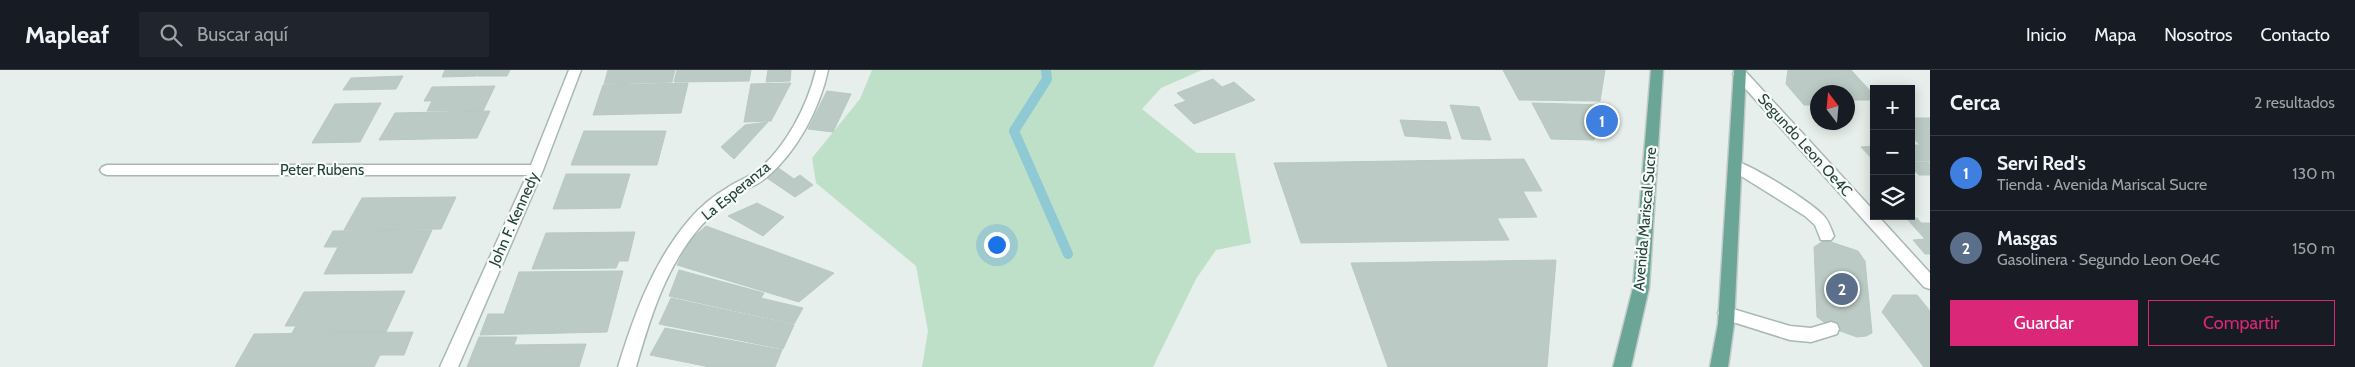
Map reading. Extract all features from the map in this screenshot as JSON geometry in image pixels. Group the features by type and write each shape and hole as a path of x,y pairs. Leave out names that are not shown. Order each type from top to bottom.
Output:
{"main road":[{"name":"Avenida Mariscal Sucre","path":"1622,367 1641,288 1657,70"},
{"path":"1719,367 1726,313 1740,72"}],"street":[{"name":"John F. Kennedy","path":"448,367 536,170 576,70"},
{"name":"La Esperanza","path":"627,367 637,332 666,265 695,223 732,192 762,174 783,150 806,114 820,83 822,70"},
{"name":"Segundo Leon Oe4C","path":"1740,72 1930,283"},
{"path":"1735,166 1804,208 1818,219 1824,227 1826,236"},
{"name":"Peter Rubens","path":"107,170 536,170"},
{"path":"1726,313 1790,333 1811,335 1831,329"}],"green space":[{"path":"872,70 1202,70 1161,88 1142,109 1197,153 1235,153 1251,243 1216,250 1196,279 1153,367 922,367 928,331 916,266 816,183 812,158 860,99"}],"building":[{"path":"445,70 479,70 476,76 442,77"},
{"path":"480,70 510,70 507,76 477,76"},
{"path":"608,70 675,70 672,82 604,84"},
{"path":"677,70 751,70 749,81 674,82"},
{"path":"768,70 791,70 790,81 766,82"},
{"path":"1503,70 1605,70 1600,101 1519,100"},
{"path":"1788,70 1851,70 1870,91 1870,100 1855,100 1855,85 1810,85 1810,105 1804,105 1786,84"},
{"path":"403,76 396,89 343,90 351,78"},
{"path":"1213,79 1222,87 1234,82 1255,100 1194,124 1174,105 1186,101 1177,93"},
{"path":"688,83 681,113 593,115 603,85"},
{"path":"791,83 771,121 744,122 751,84"},
{"path":"495,86 483,111 427,111 432,101 424,101 432,87"},
{"path":"827,91 851,94 833,132 808,129"},
{"path":"381,103 360,142 312,143 335,104"},
{"path":"1532,103 1602,105 1594,140 1551,139"},
{"path":"1450,105 1479,107 1491,140 1462,139"},
{"path":"490,111 477,138 379,140 395,113"},
{"path":"1915,118 1930,118 1930,161 1915,161 1915,145 1920,145 1915,140"},
{"path":"1400,120 1446,122 1451,139 1405,136"},
{"path":"768,122 734,159 721,147 745,125"},
{"path":"584,131 666,131 657,165 571,165"},
{"path":"1870,146 1870,157 1861,147"},
{"path":"1524,159 1542,191 1523,191 1537,217 1497,218 1509,240 1301,243 1274,163"},
{"path":"1915,162 1929,162 1930,175 1919,175 1915,171"},
{"path":"777,167 794,179 800,175 813,185 795,197 764,176"},
{"path":"566,174 630,174 620,208 553,209"},
{"path":"456,197 441,229 344,230 362,198"},
{"path":"757,203 784,217 763,236 728,216"},
{"path":"1915,218 1921,223 1930,223 1930,254 1925,254 1913,240 1925,239 1908,220 1915,220"},
{"path":"706,226 834,273 799,302 677,265 689,241"},
{"path":"432,230 412,273 324,274 338,247 324,247 333,231"},
{"path":"635,232 628,261 619,261 616,268 532,269 546,233"},
{"path":"1825,240 1858,251 1865,261 1872,333 1866,336 1857,337 1832,328 1817,317 1814,247"},
{"path":"1556,260 1547,367 1388,367 1351,263"},
{"path":"679,270 764,293 761,298 803,308 794,324 669,296"},
{"path":"623,271 607,332 480,335 488,314 504,314 519,272"},
{"path":"405,291 386,332 292,333 296,326 285,326 304,292"},
{"path":"1893,295 1917,295 1930,311 1930,367 1924,367 1882,312"},
{"path":"671,298 794,325 783,349 659,324"},
{"path":"665,328 782,350 775,367 710,367 650,355"},
{"path":"413,332 404,355 380,355 374,367 235,367 254,334"},
{"path":"479,337 517,337 514,345 586,344 579,367 467,367"}],"waterway":[{"path":"1046,70 1047,79 1014,131 1068,254"}],"place":[{"name":"Servi Red's","path":"1602,121"},
{"name":"Masgas","path":"1842,289"}]}
